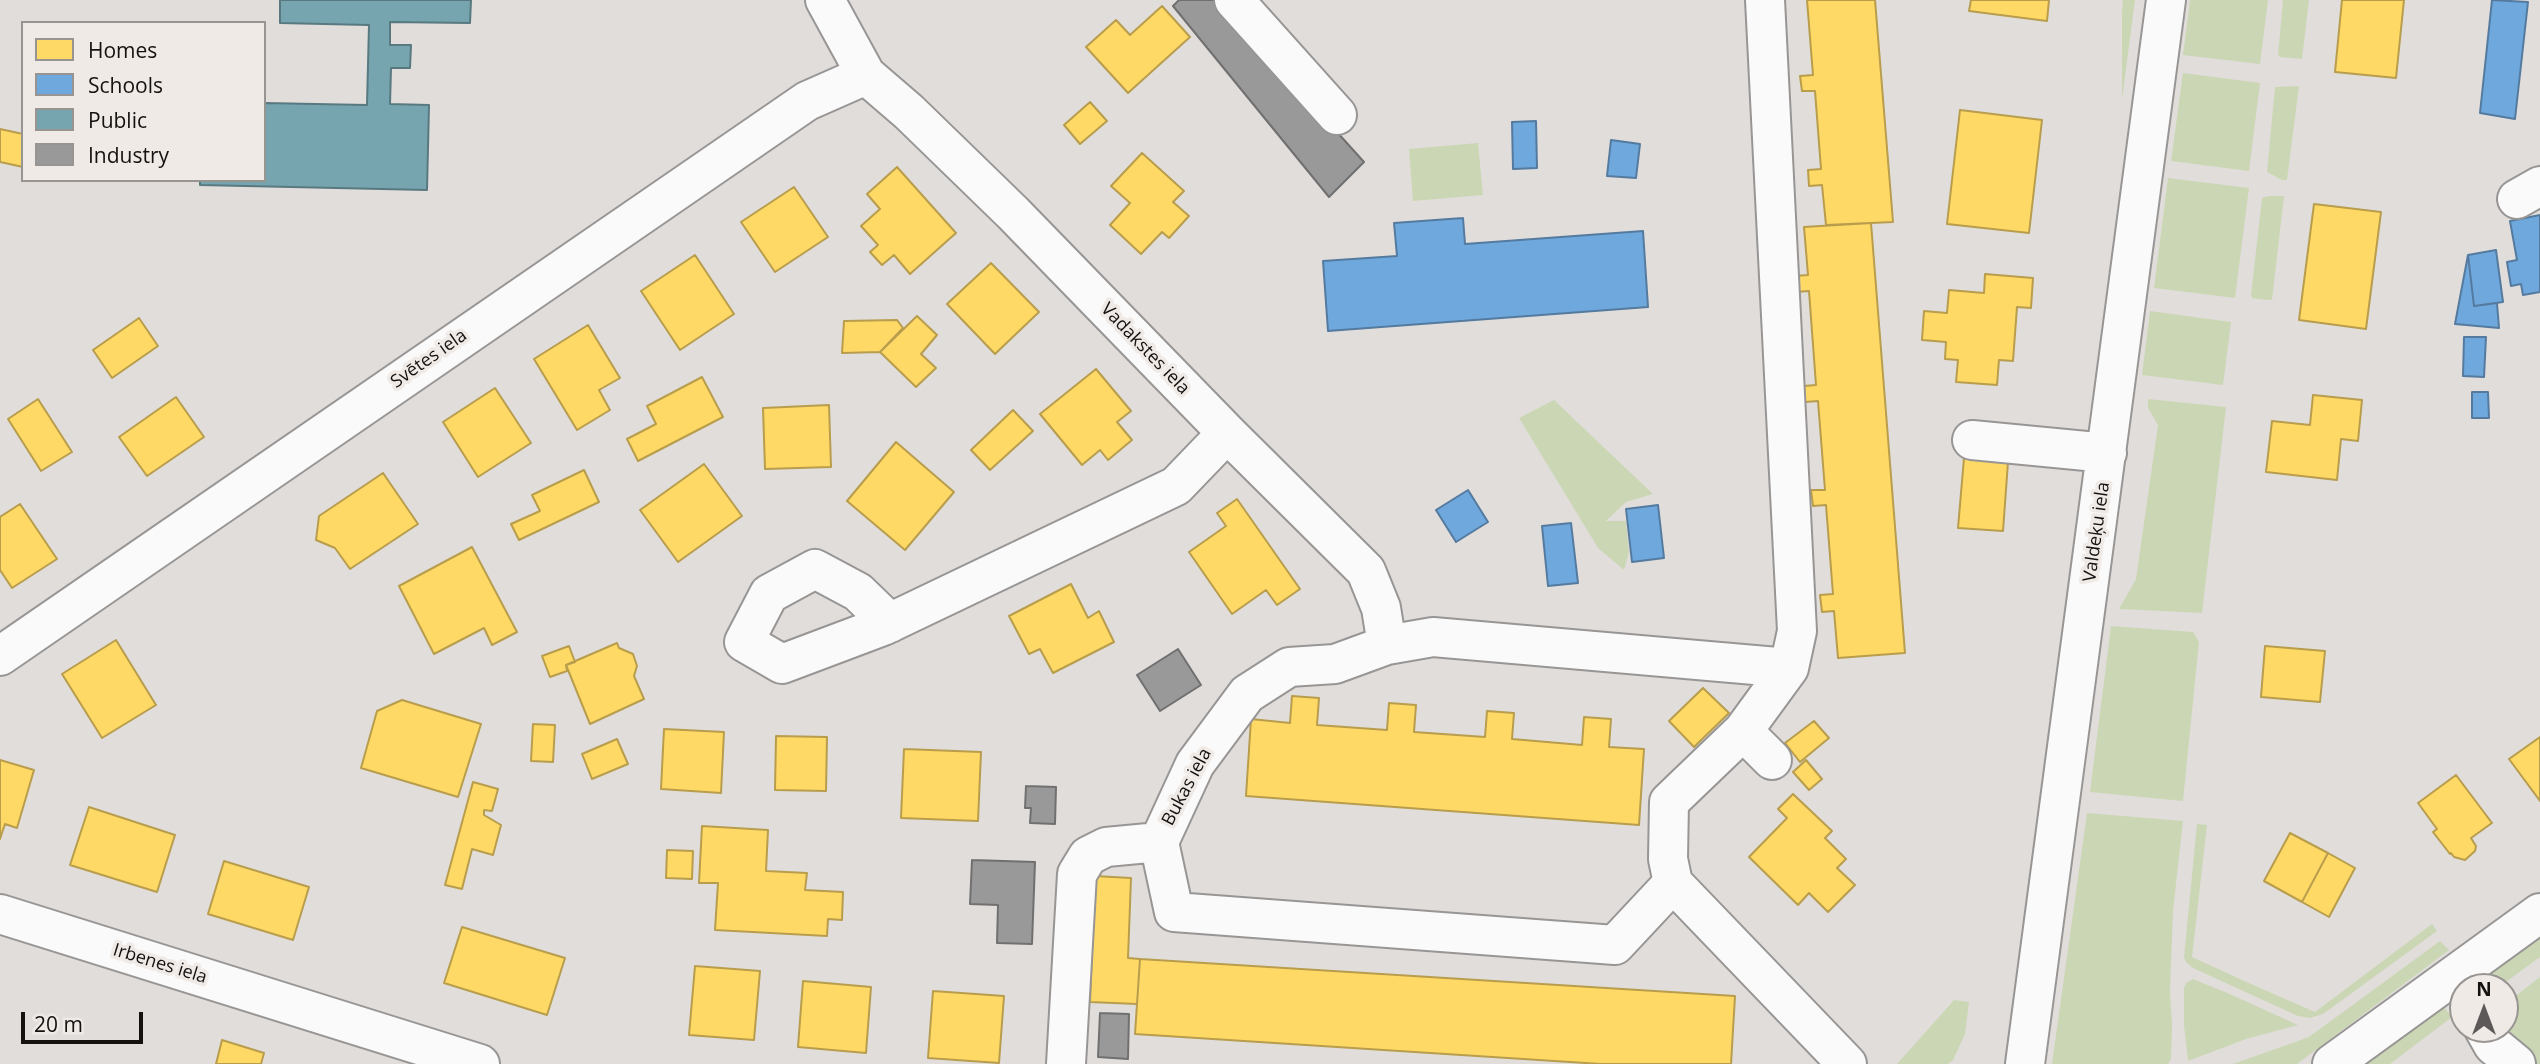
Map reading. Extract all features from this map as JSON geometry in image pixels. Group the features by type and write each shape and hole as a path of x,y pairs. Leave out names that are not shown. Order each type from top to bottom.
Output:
{"street":[{"path":"825,0 866,75"},
{"path":"1234,0 1338,114"},
{"path":"1765,0 1797,631 1789,668 1743,731 1669,802 1668,859 1673,883 1847,1064"},
{"name":"Valdeķu iela","path":"2025,1064 2166,0"},
{"name":"Vadakstes iela","path":"866,75 909,112 1013,213 1366,571 1381,608 1387,645"},
{"name":"Svētes iela","path":"0,656 807,101 866,75"},
{"path":"890,623 1176,486 1227,433"},
{"path":"1972,440 2108,453"},
{"name":"Bukas iela","path":"1066,1064 1077,874 1088,856 1106,847 1159,842 1195,764 1247,694 1289,667 1335,664 1387,645 1433,637 1789,668"},
{"path":"1743,731 1772,760"},
{"path":"1159,842 1174,912 1615,945 1673,883"},
{"path":"2475,973 2540,912"},
{"name":"Irbenes iela","path":"0,914 480,1064"},
{"path":"2332,1064 2449,996"},
{"path":"2492,1043 2516,1064"}],"green space":[{"path":"2123,0 2135,0 2122,100 2122,11"},
{"path":"2190,0 2268,0 2260,64 2183,55"},
{"path":"2283,0 2309,0 2302,59 2278,55"},
{"path":"2183,73 2260,83 2249,171 2171,161"},
{"path":"2299,86 2287,180 2282,180 2267,172 2275,87"},
{"path":"1478,143 1483,195 1413,201 1409,149"},
{"path":"2168,178 2249,188 2235,298 2154,288"},
{"path":"2284,196 2272,300 2252,298 2251,295 2262,198"},
{"path":"2150,311 2231,322 2223,385 2142,375"},
{"path":"2148,399 2226,407 2202,613 2119,609 2136,579 2158,425 2148,408"},
{"path":"1554,400 1653,494 1626,502 1606,521 1626,521 1629,552 1624,570 1598,548 1519,418"},
{"path":"2111,626 2193,632 2199,642 2183,801 2090,792"},
{"path":"2087,813 2183,821 2173,911 2171,1059 2168,1064 2052,1064"},
{"path":"2197,824 2207,825 2192,957 2251,984 2315,1012 2432,924 2437,931 2323,1014 2310,1018 2298,1016 2193,968 2186,962 2184,957"},
{"path":"2540,933 2540,957 2518,973 2485,973"},
{"path":"2440,941 2449,950 2297,1064 2233,1064 2309,1037"},
{"path":"2540,977 2540,1064 2534,1064 2517,1043 2519,1043 2519,993"},
{"path":"2193,979 2298,1025 2246,1039 2188,1061 2184,988 2186,983"},
{"path":"1954,1000 1969,1002 1965,1034 1953,1060 1948,1064 1897,1064"},
{"path":"2442,1005 2449,1013 2449,1019 2390,1064 2364,1064"}],"building: Homes":[{"path":"1807,0 1875,0 1893,222 1826,225 1822,185 1809,186 1808,170 1821,169 1815,91 1802,91 1800,76 1813,75"},
{"path":"1971,0 2049,0 2047,21 1969,11"},
{"path":"2342,0 2404,0 2396,78 2335,72"},
{"path":"1162,6 1190,37 1128,93 1086,47 1116,20 1130,35"},
{"path":"1090,102 1107,121 1080,144 1064,125"},
{"path":"1960,110 2042,120 2029,233 1947,224"},
{"path":"0,129 21,134 21,167 0,162"},
{"path":"1142,153 1184,191 1173,202 1189,216 1169,238 1162,232 1141,254 1110,225 1130,203 1111,186"},
{"path":"897,167 956,233 910,274 894,255 882,265 870,252 878,245 861,226 880,209 867,194"},
{"path":"794,187 828,237 775,272 741,222"},
{"path":"2314,204 2381,212 2366,329 2299,320"},
{"path":"1871,223 1905,653 1838,658 1834,611 1822,612 1820,595 1833,594 1826,505 1813,506 1811,490 1825,490 1818,401 1805,402 1804,386 1816,385 1809,291 1796,292 1794,276 1808,275 1804,227"},
{"path":"695,255 734,314 680,350 641,291"},
{"path":"991,263 1039,312 995,354 947,304"},
{"path":"1985,274 2033,278 2031,308 2017,307 2013,361 1999,360 1997,385 1956,382 1958,360 1945,359 1946,342 1922,340 1924,311 1947,313 1949,290 1984,293"},
{"path":"917,316 937,335 921,354 936,368 916,387 880,352"},
{"path":"139,318 158,346 112,378 93,350"},
{"path":"897,320 903,328 880,352 842,353 844,321"},
{"path":"588,325 620,378 599,390 610,410 577,430 534,359"},
{"path":"1096,369 1131,411 1117,422 1132,440 1108,460 1100,450 1082,465 1040,414"},
{"path":"702,377 723,417 638,461 627,439 656,424 647,406"},
{"path":"495,388 531,443 478,477 443,422"},
{"path":"2313,395 2362,400 2358,441 2341,439 2337,480 2266,472 2272,421 2310,425"},
{"path":"176,397 204,437 147,476 119,437"},
{"path":"38,399 72,452 41,471 8,419"},
{"path":"829,405 831,467 765,469 763,408"},
{"path":"1013,410 1033,431 990,470 971,450"},
{"path":"896,442 954,492 905,550 847,501"},
{"path":"1964,458 2008,462 2003,531 1958,528"},
{"path":"704,464 742,516 678,562 640,510"},
{"path":"584,470 599,502 519,540 511,524 540,511 532,495"},
{"path":"383,473 418,524 350,569 335,548 316,540 319,516"},
{"path":"1237,499 1300,589 1277,605 1266,590 1232,614 1189,552 1226,526 1217,513"},
{"path":"20,504 57,559 12,588 0,570 0,517"},
{"path":"472,547 517,632 492,645 484,628 434,654 399,586"},
{"path":"1071,584 1088,618 1099,611 1114,642 1053,673 1040,649 1029,654 1009,616"},
{"path":"116,640 156,705 102,738 62,674"},
{"path":"617,643 619,648 633,654 637,666 634,676 644,699 590,724 566,665"},
{"path":"569,646 575,662 566,665 567,671 550,677 542,656"},
{"path":"2265,646 2325,651 2320,702 2261,697"},
{"path":"1703,688 1729,713 1694,747 1669,721"},
{"path":"1292,696 1319,698 1317,725 1387,730 1389,703 1416,705 1414,732 1485,737 1487,711 1514,713 1512,739 1582,745 1584,717 1611,719 1609,747 1644,749 1639,825 1246,796 1251,719 1290,723"},
{"path":"402,700 481,724 458,797 361,768 377,711"},
{"path":"1814,721 1829,738 1800,762 1785,743"},
{"path":"533,724 555,725 553,762 531,761"},
{"path":"664,729 724,732 721,793 661,789"},
{"path":"776,736 827,737 826,791 775,790"},
{"path":"2540,737 2540,801 2509,759"},
{"path":"617,739 628,764 592,779 582,754"},
{"path":"904,749 981,752 978,821 901,818"},
{"path":"0,760 34,770 17,828 5,824 0,839"},
{"path":"1806,760 1822,779 1809,790 1793,772"},
{"path":"2456,775 2492,823 2471,838 2476,846 2475,851 2465,860 2450,854 2433,832 2437,829 2418,803"},
{"path":"473,782 498,789 492,811 484,810 484,815 501,825 493,855 472,849 462,889 445,885"},
{"path":"1793,794 1832,831 1825,838 1846,859 1837,868 1855,885 1828,912 1809,893 1798,905 1749,857 1787,818 1778,809"},
{"path":"89,807 175,835 157,892 70,865"},
{"path":"702,826 768,830 766,871 807,873 805,890 843,892 842,920 828,919 827,936 715,930 718,883 699,883"},
{"path":"2290,833 2328,853 2302,902 2264,881"},
{"path":"667,850 693,851 692,879 666,878"},
{"path":"2328,853 2355,868 2329,917 2302,902"},
{"path":"224,861 309,887 293,940 208,914"},
{"path":"1095,876 1131,878 1128,958 1140,959 1137,1004 1090,1002"},
{"path":"462,927 565,958 547,1015 444,983"},
{"path":"1140,959 1735,996 1731,1064 1601,1064 1135,1034"},
{"path":"695,966 760,971 754,1040 689,1035"},
{"path":"803,981 871,987 866,1053 798,1047"},
{"path":"933,991 1004,996 999,1063 928,1058"},
{"path":"222,1040 264,1053 261,1064 216,1064"}],"building: Schools":[{"path":"2492,0 2528,2 2515,119 2480,113"},
{"path":"1536,121 1537,168 1513,169 1512,122"},
{"path":"1611,140 1640,144 1636,178 1607,176"},
{"path":"2540,215 2540,292 2523,295 2521,284 2511,286 2507,262 2517,260 2510,221"},
{"path":"1463,218 1465,244 1643,231 1648,307 1328,331 1323,261 1397,256 1394,223"},
{"path":"2496,250 2503,302 2474,306 2468,255"},
{"path":"2468,255 2474,306 2497,303 2499,328 2455,324"},
{"path":"2464,337 2486,337 2484,377 2463,376"},
{"path":"2472,392 2488,392 2489,418 2472,418"},
{"path":"1468,490 1488,522 1456,542 1436,510"},
{"path":"1658,505 1664,558 1632,562 1626,509"},
{"path":"1571,523 1578,583 1548,586 1542,526"}],"building: Public":[{"path":"280,0 471,0 470,23 390,22 390,45 411,45 410,68 391,68 390,104 429,105 427,190 200,185 200,182 266,182 266,103 367,105 369,25 280,23"}],"building: Industry":[{"path":"1179,0 1218,0 1364,162 1329,197 1173,6"},
{"path":"1178,649 1201,685 1160,711 1137,675"},
{"path":"1026,786 1056,787 1055,824 1030,823 1031,808 1025,808"},
{"path":"972,860 1035,862 1032,944 997,943 998,905 970,904"},
{"path":"1100,1013 1129,1014 1128,1059 1098,1057"}]}
